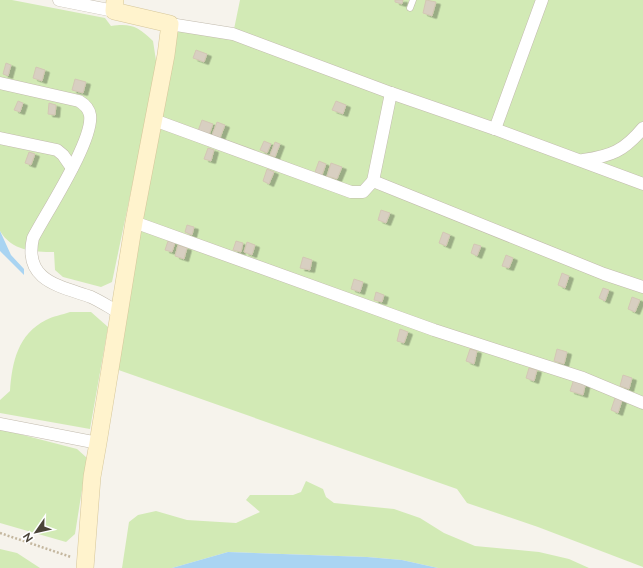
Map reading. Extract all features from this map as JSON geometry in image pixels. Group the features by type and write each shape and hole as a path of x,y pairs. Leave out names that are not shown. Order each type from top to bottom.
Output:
{"street":[{"path":"58,0 115,5 170,24 233,34 391,93 582,160 643,184"},
{"path":"495,129 542,0"},
{"path":"85,565 92,477 118,312 154,120 170,24"},
{"path":"0,84 79,101 84,104 90,114 90,122 86,137 72,168 33,238 30,252 40,274 49,283 92,298 118,312"},
{"path":"154,120 351,192 363,192 372,181 391,93"},
{"path":"582,160 602,157 617,152 631,142 643,128"},
{"path":"0,138 57,150 63,155 72,168"},
{"path":"372,181 604,274 643,287"},
{"path":"134,222 434,330 583,378 643,403"},
{"path":"0,424 98,443"}],"lane":[{"path":"410,8 413,0"}],"path":[{"path":"0,533 85,565"}],"green space":[{"path":"0,0 12,0 105,18 111,26 124,25 139,29 153,41 157,67 112,282 101,287 63,277 55,270 54,252 38,252 24,249 11,243 0,231"},
{"path":"240,0 643,0 643,567 538,527 467,503 457,489 110,367 154,120 161,30 233,34"},
{"path":"70,312 91,312 108,327 90,429 0,413 0,400 10,391 15,359 23,341 36,326 52,317"},
{"path":"0,429 77,449 87,458 75,534 66,542 0,523"},
{"path":"306,481 323,489 326,497 334,503 394,509 420,518 444,533 475,546 539,552 569,559 589,568 438,568 402,560 367,557 228,552 172,568 122,568 129,522 138,515 156,511 187,520 236,523 260,512 246,500 250,495 293,495 301,492"},
{"path":"0,549 17,553 40,568 0,568"}],"water":[{"path":"0,231 11,255 24,269 24,275 0,251"},
{"path":"228,552 367,557 402,560 438,568 172,568"}],"building":[{"path":"395,0 403,0 402,4 395,2"},
{"path":"426,0 436,2 432,16 423,13"},
{"path":"196,50 207,54 204,62 193,58"},
{"path":"6,63 11,65 8,76 3,74"},
{"path":"36,67 45,70 42,81 33,78"},
{"path":"75,79 86,82 83,93 72,90"},
{"path":"18,101 23,103 20,112 14,110"},
{"path":"336,101 346,105 343,114 332,110"},
{"path":"49,103 56,105 55,115 48,114"},
{"path":"202,120 213,124 209,135 198,131"},
{"path":"217,122 225,125 220,138 212,135"},
{"path":"264,141 271,144 267,153 260,150"},
{"path":"275,142 280,144 275,157 270,155"},
{"path":"208,148 214,150 211,161 204,159"},
{"path":"29,152 35,154 31,165 25,163"},
{"path":"319,161 326,164 322,175 315,172"},
{"path":"331,163 342,167 337,179 327,176"},
{"path":"267,169 274,172 269,184 263,181"},
{"path":"381,210 390,213 386,223 378,220"},
{"path":"187,225 194,227 192,235 185,232"},
{"path":"443,232 450,235 446,246 439,243"},
{"path":"168,241 175,243 172,252 165,250"},
{"path":"236,241 243,243 241,252 233,250"},
{"path":"247,242 255,245 252,255 244,252"},
{"path":"474,244 481,246 477,256 471,253"},
{"path":"178,245 187,248 184,259 175,256"},
{"path":"506,255 513,258 509,268 502,266"},
{"path":"303,257 312,260 310,270 300,268"},
{"path":"562,273 569,276 565,288 558,285"},
{"path":"354,279 363,282 360,292 351,289"},
{"path":"603,288 609,290 605,301 599,298"},
{"path":"376,292 384,295 382,302 374,300"},
{"path":"632,297 640,300 635,312 628,309"},
{"path":"400,329 408,332 404,343 397,341"},
{"path":"470,349 477,351 474,364 466,361"},
{"path":"557,349 567,352 564,364 554,361"},
{"path":"529,368 537,370 534,381 526,378"},
{"path":"623,375 632,378 629,389 620,386"},
{"path":"574,379 586,382 583,395 570,391"},
{"path":"616,395 623,397 618,413 611,410"}]}
